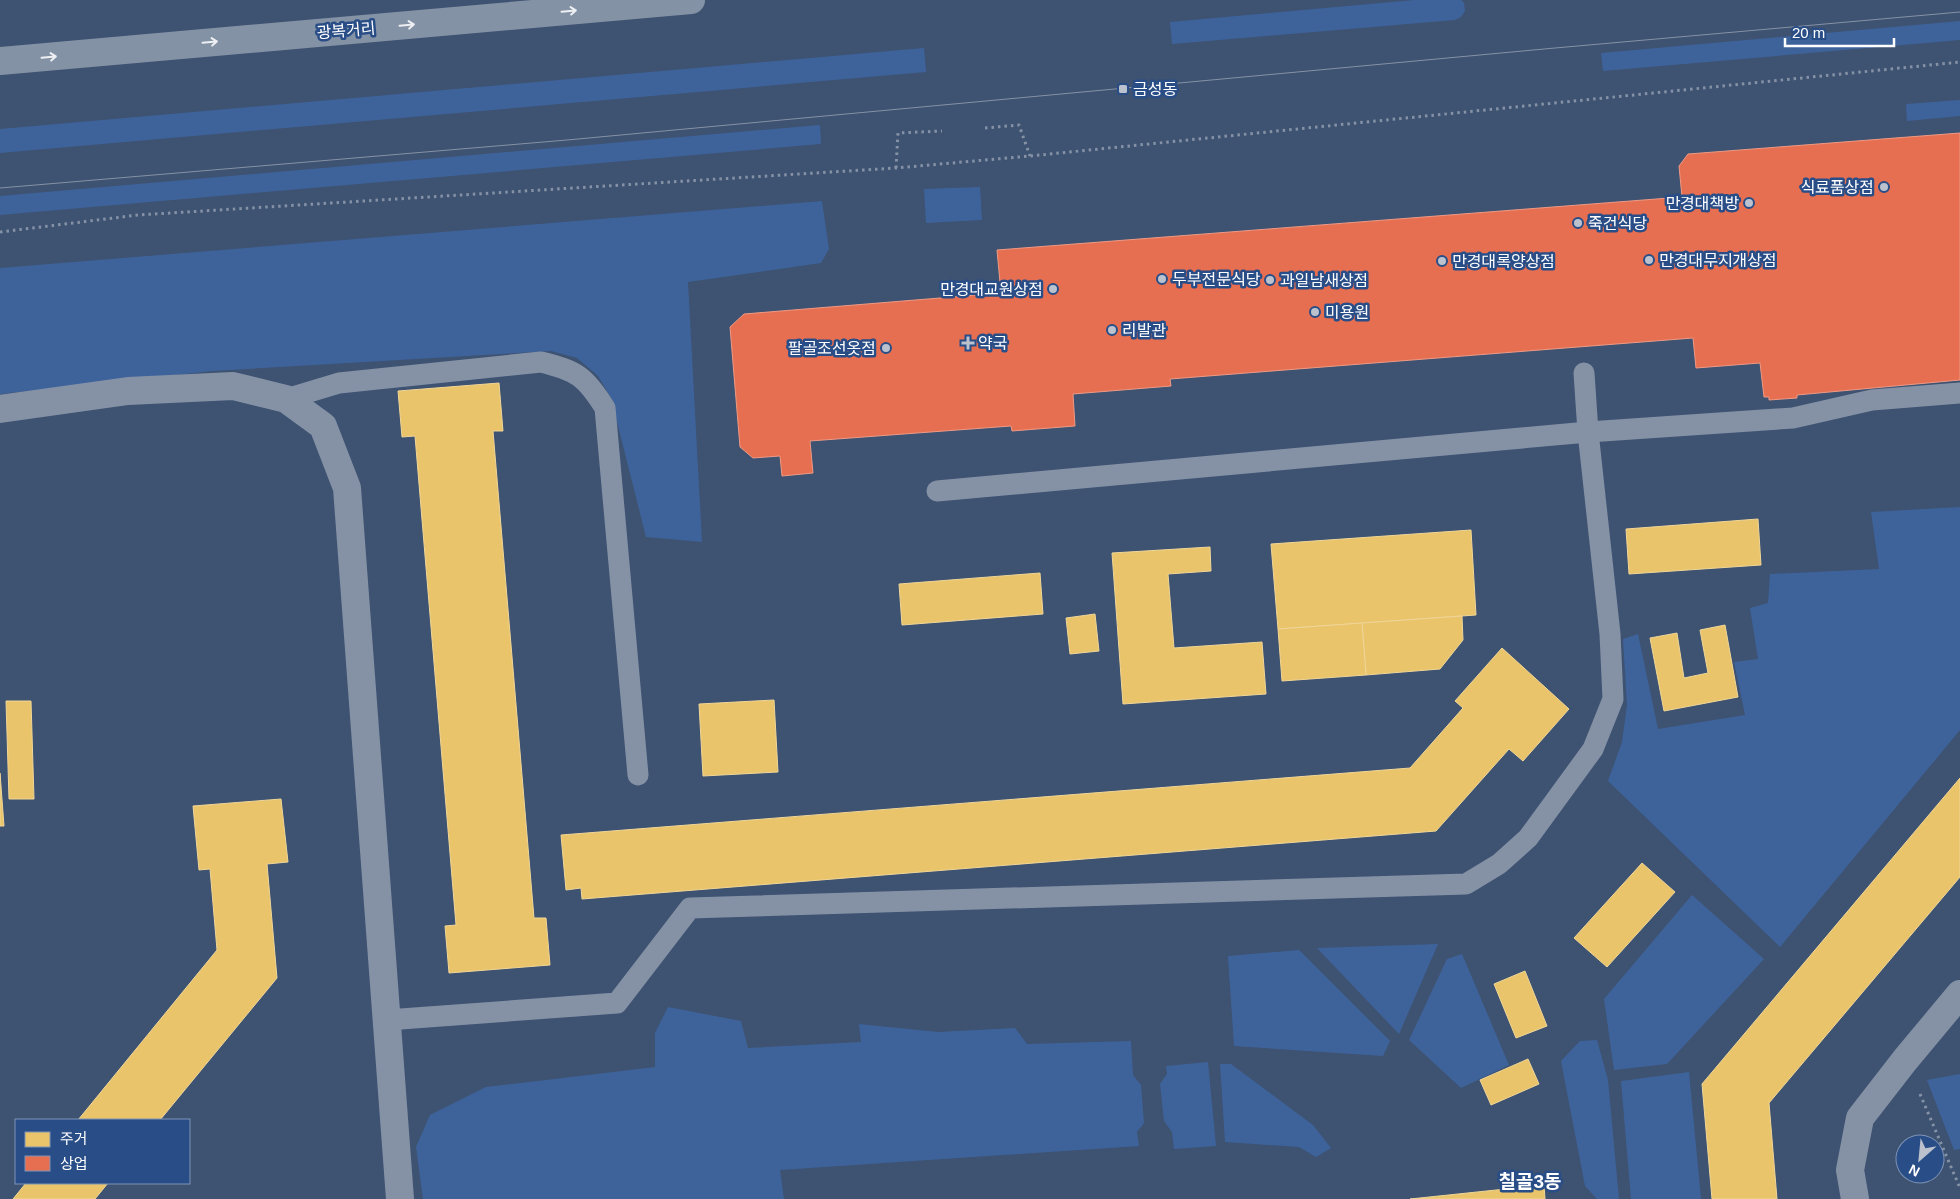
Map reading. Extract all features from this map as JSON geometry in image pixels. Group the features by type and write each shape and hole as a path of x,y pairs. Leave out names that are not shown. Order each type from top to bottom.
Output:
{"highway":[{"name":"광복거리","path":"0,61 691,0"}],"street":[{"path":"0,409 128,391 233,386 286,399 322,426 347,488 400,1199"},
{"path":"1855,1199 1850,1170 1860,1118 1960,994"}],"lane":[{"path":"286,399 339,383 541,362 569,369 591,386 605,408 638,776"},
{"path":"387,1020 617,1003 690,908 1466,884 1499,864 1528,838 1594,749 1613,698 1610,634 1588,432 1584,374"},
{"path":"937,491 1588,432 1793,418 1872,400 1960,393"}],"path":[{"path":"0,232 138,215 896,168 1960,62"},
{"path":"985,128 1019,125 1030,156"},
{"path":"896,168 898,133 942,131"},
{"path":"1906,1060 1960,1188"}],"shaded area":[{"path":"1414,0 1461,0 1464,3 1465,11 1461,17 1455,20 1172,44 1170,22"},
{"path":"1960,21 1960,40 1603,71 1601,53"},
{"path":"924,48 926,72 0,153 0,129"},
{"path":"1960,100 1960,116 1907,121 1906,104"},
{"path":"820,125 821,144 0,215 0,196"},
{"path":"980,187 982,220 926,223 924,189"},
{"path":"822,201 829,249 821,263 688,282 702,542 646,537 611,398 598,376 577,358 551,351 212,371 0,394 0,268"},
{"path":"1960,507 1960,730 1780,947 1608,781 1622,742 1627,705 1623,639 1638,634 1658,729 1745,715 1734,662 1758,659 1750,608 1768,603 1770,574 1879,569 1871,512"},
{"path":"1692,895 1764,959 1667,1064 1614,1070 1604,999"},
{"path":"1438,944 1399,1034 1317,948"},
{"path":"1299,950 1390,1041 1383,1056 1234,1046 1228,956"},
{"path":"1462,954 1509,1065 1461,1088 1409,1040 1447,959"},
{"path":"668,1007 741,1021 748,1048 861,1042 859,1024 938,1032 1015,1028 1027,1044 1131,1041 1133,1075 1141,1085 1144,1123 1137,1132 1139,1146 780,1170 784,1199 423,1199 416,1147 430,1115 486,1087 655,1067 655,1033"},
{"path":"1597,1040 1608,1080 1619,1199 1597,1199 1585,1186 1561,1061 1580,1041"},
{"path":"1208,1062 1216,1146 1174,1149 1172,1132 1164,1121 1160,1084 1167,1074 1166,1066"},
{"path":"1220,1064 1231,1064 1313,1125 1331,1148 1316,1157 1299,1147 1225,1142"},
{"path":"1689,1072 1701,1199 1631,1199 1621,1081"},
{"path":"1960,1074 1960,1149 1954,1150 1927,1080"}],"building: 주거":[{"path":"499,383 503,431 493,431 534,918 546,918 550,965 449,973 445,926 456,925 415,436 402,437 398,391"},
{"path":"1758,519 1761,565 1629,574 1626,529"},
{"path":"1471,530 1476,615 1278,629 1271,544"},
{"path":"1210,547 1211,571 1168,574 1174,648 1262,642 1266,694 1123,704 1112,553"},
{"path":"1040,573 1043,614 902,625 899,584"},
{"path":"1095,614 1099,651 1070,654 1066,618"},
{"path":"1462,616 1463,640 1440,669 1366,675 1362,623"},
{"path":"1362,623 1366,675 1282,681 1278,629"},
{"path":"1725,625 1738,697 1664,711 1650,638 1677,633 1684,678 1708,673 1700,630"},
{"path":"1502,648 1569,709 1523,761 1509,749 1436,831 582,899 581,888 566,890 561,835 1410,768 1463,708 1455,701"},
{"path":"774,700 778,772 703,776 699,704"},
{"path":"6,701 31,701 34,799 9,799"},
{"path":"0,773 4,826 0,826"},
{"path":"1960,778 1960,877 1769,1103 1777,1199 1712,1199 1702,1084"},
{"path":"281,799 288,862 267,864 277,978 161,1119 79,1119 217,950 210,869 199,870 193,806"},
{"path":"1642,863 1675,892 1607,967 1574,938"},
{"path":"1525,971 1547,1026 1516,1038 1494,984"},
{"path":"1528,1059 1539,1084 1491,1105 1480,1080"},
{"path":"25,1184 107,1184 95,1199 13,1199"},
{"path":"1544,1185 1545,1199 1410,1199"}],"building: 상업":[{"path":"1960,133 1960,380 1797,395 1797,398 1769,400 1769,397 1764,397 1760,363 1696,368 1693,338 1170,379 1171,386 1073,394 1075,426 1012,431 1011,426 810,441 813,473 782,476 780,456 753,458 740,447 730,327 744,314 1001,293 997,250 1682,197 1679,166 1688,154"}],"tram line":[{"path":"0,188 567,140 1960,12"}],"place":[{"name":"금성동","path":"1123,89"},
{"name":"식료품상점","path":"1884,187"},
{"name":"만경대책방","path":"1749,203"},
{"name":"죽건식당","path":"1578,223"},
{"name":"만경대무지개상점","path":"1649,260"},
{"name":"만경대록양상점","path":"1442,261"},
{"name":"두부전문식당","path":"1162,279"},
{"name":"과일남새상점","path":"1270,280"},
{"name":"만경대교원상점","path":"1053,289"},
{"name":"미용원","path":"1315,312"},
{"name":"리발관","path":"1112,330"},
{"name":"약국","path":"968,343"},
{"name":"팔골조선옷점","path":"886,348"}],"district":[{"name":"칠골3동","path":"1530,1181"}]}
